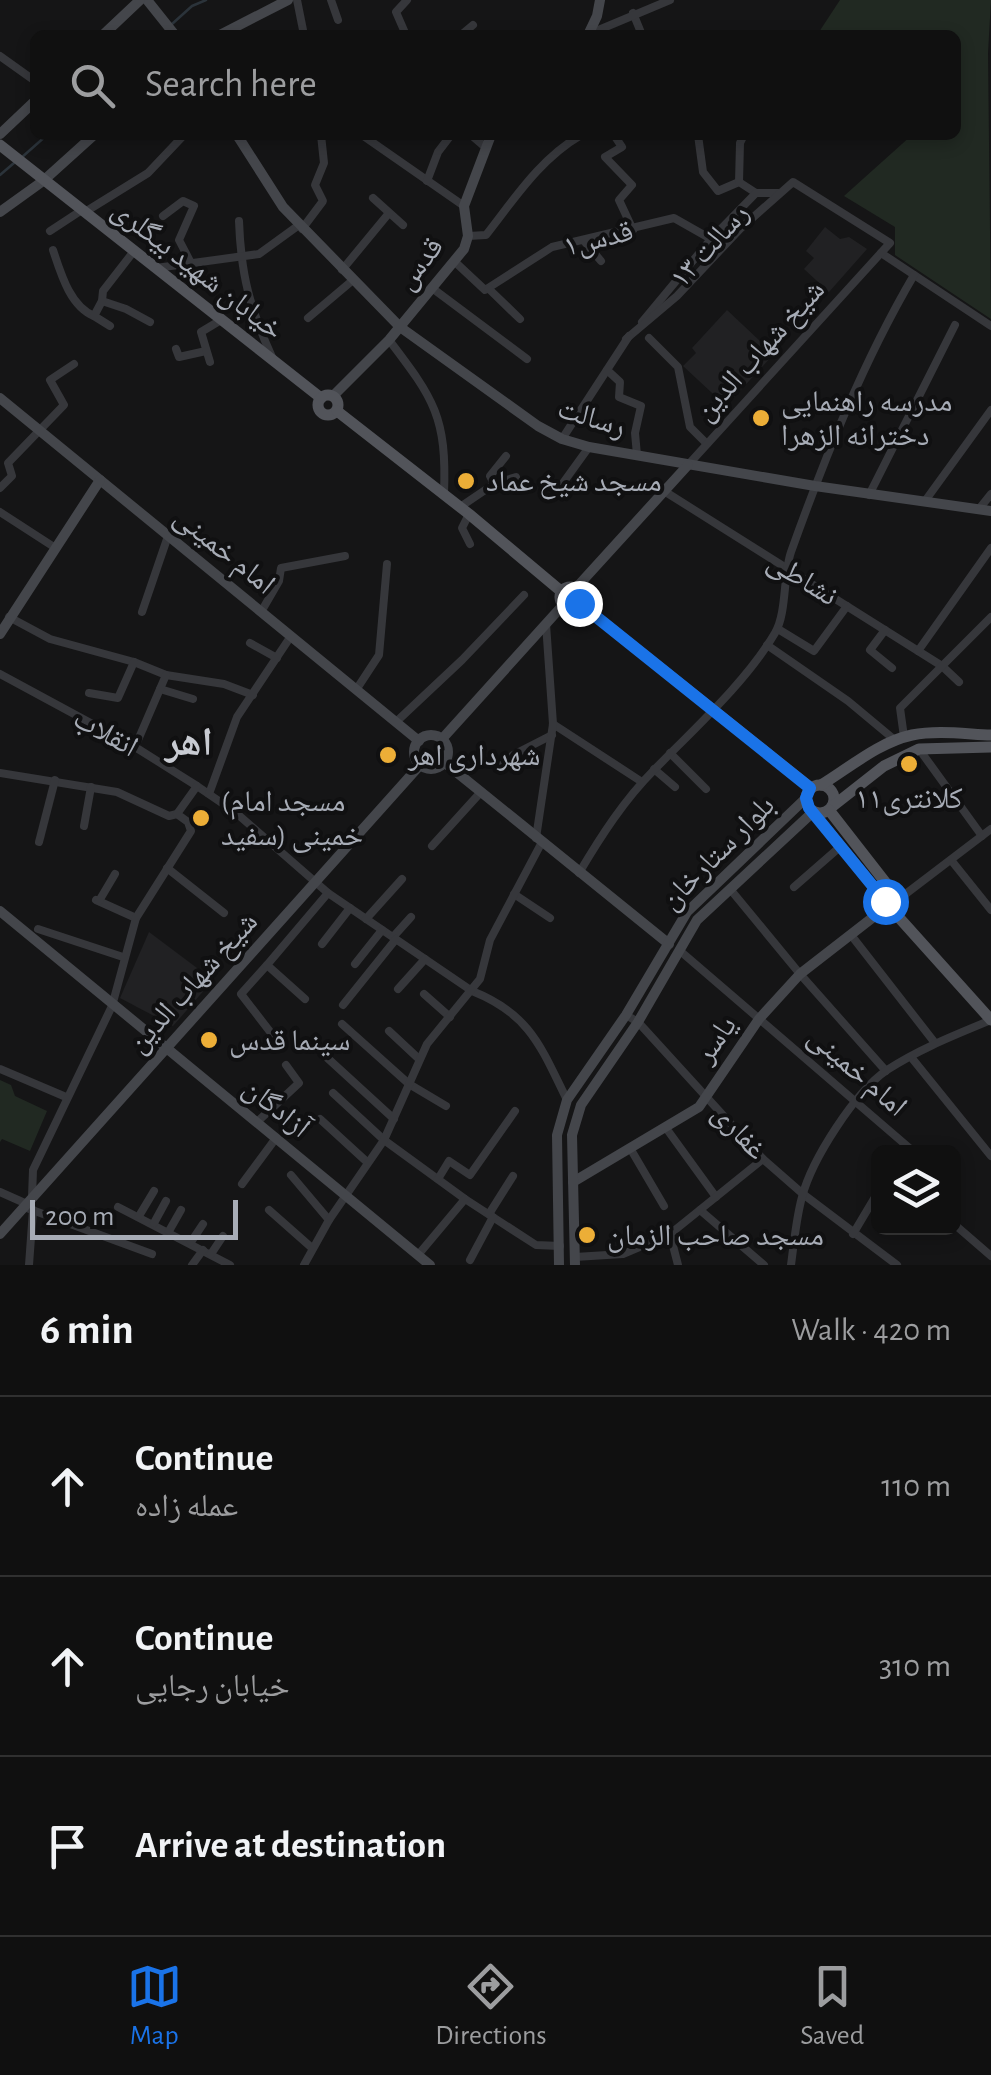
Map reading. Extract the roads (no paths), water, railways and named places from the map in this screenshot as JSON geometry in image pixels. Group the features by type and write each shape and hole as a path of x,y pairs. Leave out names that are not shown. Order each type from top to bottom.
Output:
{"main road":[{"path":"109,30 143,0 171,30"},
{"path":"230,30 288,0"},
{"path":"590,30 600,0"},
{"path":"0,134 30,105"},
{"path":"0,212 88,140"},
{"name":"رسالت","path":"240,140 300,227 400,328 562,439 688,465 985,510"},
{"name":"قدس","path":"327,398 400,328 464,249 468,236 464,206 489,140"},
{"name":"خیابان شهید بیگلری","path":"2,148 274,362 327,398 318,408 322,413 332,415 336,411 444,494"},
{"name":"امام خمینی","path":"0,398 418,741"},
{"name":"شیخ شهاب الدین","path":"576,588 688,465"},
{"path":"0,634 100,480"},
{"path":"444,494 464,510 556,608 584,607"},
{"path":"445,735 448,766 421,764 415,756 418,741 445,735 556,608 568,587 576,588 584,607 812,790 834,794 831,808 892,903"},
{"path":"812,790 900,739 934,732 991,735"},
{"path":"814,812 831,808 884,766 919,749 991,747"},
{"name":"شیخ شهاب الدین","path":"0,1234 421,764"},
{"name":"امام خمینی","path":"448,766 672,946"},
{"path":"812,790 814,812 991,1020"},
{"name":"بلوار ستارخان","path":"672,946 687,912 812,790"},
{"name":"بلوار ستارخان","path":"672,946 814,812"},
{"name":"یاسر","path":"574,1182 700,1107 759,1019 800,974 892,903"},
{"name":"آزادگان","path":"0,911 430,1265"},
{"path":"560,1265 558,1135 567,1100 672,946"},
{"path":"575,1261 572,1135 581,1106 638,1022 672,946"}],"street":[{"path":"297,0 303,30"},
{"path":"331,0 338,20"},
{"path":"404,30 396,12 408,0"},
{"path":"598,30 670,0"},
{"path":"633,13 640,30"},
{"path":"467,30 473,25"},
{"path":"0,56 30,78"},
{"path":"50,231 148,173 179,140"},
{"path":"156,268 259,254 300,227 323,201 315,184 324,163 321,140"},
{"path":"369,140 464,206"},
{"path":"427,180 447,140"},
{"path":"476,140 485,148"},
{"path":"560,147 561,140"},
{"path":"468,236 486,235 530,178 560,147 573,140"},
{"path":"617,140 622,147 606,157 632,185 619,200 633,230"},
{"path":"699,140 703,172 718,190 739,182"},
{"path":"739,182 741,140"},
{"path":"739,182 756,193"},
{"path":"779,192 793,182 890,243 881,253 991,326"},
{"name":"رسالت ۱۳","path":"562,439 626,339 711,239 756,193 779,192"},
{"name":"رسالت ۱۳","path":"626,339 677,296 779,192"},
{"path":"374,198 403,226"},
{"path":"163,216 183,201 194,206 179,240 191,263"},
{"path":"342,270 390,213"},
{"name":"قدس۱","path":"489,289 552,248 674,218 711,239"},
{"path":"240,221 240,256 250,306 274,362"},
{"path":"584,241 601,261"},
{"path":"53,250 78,305 110,326"},
{"path":"95,315 103,291 134,251"},
{"name":"شیخ شهاب الدین","path":"688,465 881,253"},
{"path":"454,261 481,289 489,289 520,319"},
{"path":"579,873 606,827 642,782 714,710 778,629 786,567 815,486 884,326 914,275"},
{"path":"308,318 353,280"},
{"path":"432,288 527,359"},
{"path":"102,301 150,322"},
{"path":"210,362 202,329 221,320"},
{"path":"869,494 954,325"},
{"path":"649,338 678,368 690,428 707,444"},
{"path":"388,340 424,388 438,415 445,456 444,494"},
{"path":"176,349 180,358 206,352"},
{"path":"0,488 12,476 8,463 64,405 50,380 74,364"},
{"path":"608,370 620,382 619,397 641,406 635,434 636,456"},
{"path":"924,501 991,410"},
{"path":"563,483 589,447"},
{"path":"494,484 490,476 506,456"},
{"path":"470,544 462,528 464,510 494,484 516,477"},
{"name":"نشاطی","path":"664,491 942,666 959,682"},
{"path":"985,510 991,494"},
{"path":"0,512 54,547"},
{"path":"142,612 168,536"},
{"path":"918,651 991,548"},
{"path":"261,612 279,581 281,568 345,556"},
{"path":"356,690 379,655 386,564"},
{"path":"396,722 524,594"},
{"path":"778,629 814,651 847,606"},
{"path":"304,1265 329,1220 384,1140 427,1044 480,979 490,940 539,840 553,724 556,608"},
{"path":"900,739 900,708 991,617"},
{"path":"9,618 50,639 166,675 224,684 252,695"},
{"path":"885,630 870,650 892,668"},
{"path":"209,794 238,717 291,636"},
{"path":"250,643 277,658"},
{"path":"767,645 900,739"},
{"path":"89,693 118,698 134,662"},
{"name":"انقلاب","path":"0,674 135,747 197,786 235,812 328,893 472,991 499,1002 520,1017 544,1052 567,1100"},
{"path":"135,747 166,675"},
{"path":"160,689 193,699"},
{"path":"553,724 642,782"},
{"path":"499,767 513,755 552,735"},
{"path":"919,749 982,836"},
{"path":"670,754 706,789"},
{"path":"654,769 675,787"},
{"path":"0,773 117,792 169,816 177,814 197,786"},
{"path":"39,842 54,780"},
{"path":"84,826 92,787"},
{"path":"432,846 480,793"},
{"path":"29,1265 33,1170 112,1006 136,918 191,831 188,822 177,814"},
{"path":"892,903 991,829"},
{"path":"794,887 841,846"},
{"path":"951,860 991,910"},
{"path":"168,868 224,912"},
{"path":"115,874 98,900 136,918"},
{"path":"366,919 402,878"},
{"path":"730,889 886,1071"},
{"path":"278,1042 240,994 328,893"},
{"path":"514,894 550,918"},
{"path":"322,944 350,908"},
{"path":"344,1005 411,917"},
{"path":"38,929 123,958"},
{"path":"355,964 382,930"},
{"path":"851,934 935,1044"},
{"name":"امام خمینی","path":"672,946 903,1145"},
{"path":"398,989 425,959"},
{"path":"267,965 305,998"},
{"path":"424,994 450,1017"},
{"name":"غفاری","path":"626,1014 638,1022 764,1159 853,1234 897,1265"},
{"path":"791,1265 803,1194 818,1160 856,1101 886,1071 991,1020"},
{"path":"342,1024 409,1084 446,1106"},
{"path":"388,1031 420,1059"},
{"path":"323,1054 394,1120"},
{"path":"911,1057 991,1156"},
{"path":"257,1122 299,1083 286,1065"},
{"path":"0,1069 66,1097"},
{"path":"332,1093 384,1140 464,1198 536,1245 560,1246"},
{"path":"438,1179 449,1161 470,1175 515,1111"},
{"path":"320,1118 367,1162"},
{"path":"666,1128 716,1197"},
{"path":"242,1184 276,1138"},
{"path":"630,1148 664,1206"},
{"path":"575,1261 623,1254 670,1234 764,1159"},
{"path":"292,1174 329,1220"},
{"path":"470,1260 513,1176"},
{"path":"139,1216 154,1191"},
{"path":"0,1192 152,1254"},
{"path":"418,1254 464,1198"},
{"path":"154,1223 166,1201"},
{"path":"853,1234 871,1204"},
{"path":"118,1207 230,1265"},
{"path":"169,1231 181,1210"},
{"path":"270,1210 312,1248"},
{"path":"700,1210 764,1265"},
{"path":"191,1242 203,1224"},
{"path":"961,1230 991,1256"},
{"path":"670,1234 678,1265"},
{"path":"192,1265 223,1236"},
{"path":"623,1254 626,1265"},
{"path":"878,1265 884,1256"}],"waterway":[{"path":"172,24 192,6 206,0"},
{"path":"21,158 41,140"},
{"path":"0,175 14,163"}],"place":[{"name":"مدرسه راهنمایی دخترانه الزهرا","path":"761,418"},
{"name":"مسجد شیخ عماد","path":"466,481"},
{"name":"شهرداری اهر","path":"388,755"},
{"name":"کلانتری۱۱","path":"909,764"},
{"name":"(مسجد امام خمینی (سفید","path":"201,818"},
{"name":"سینما قدس","path":"209,1040"},
{"name":"مسجد صاحب الزمان","path":"587,1235"}],"district":[{"name":"اهر","path":"189,741"}]}
